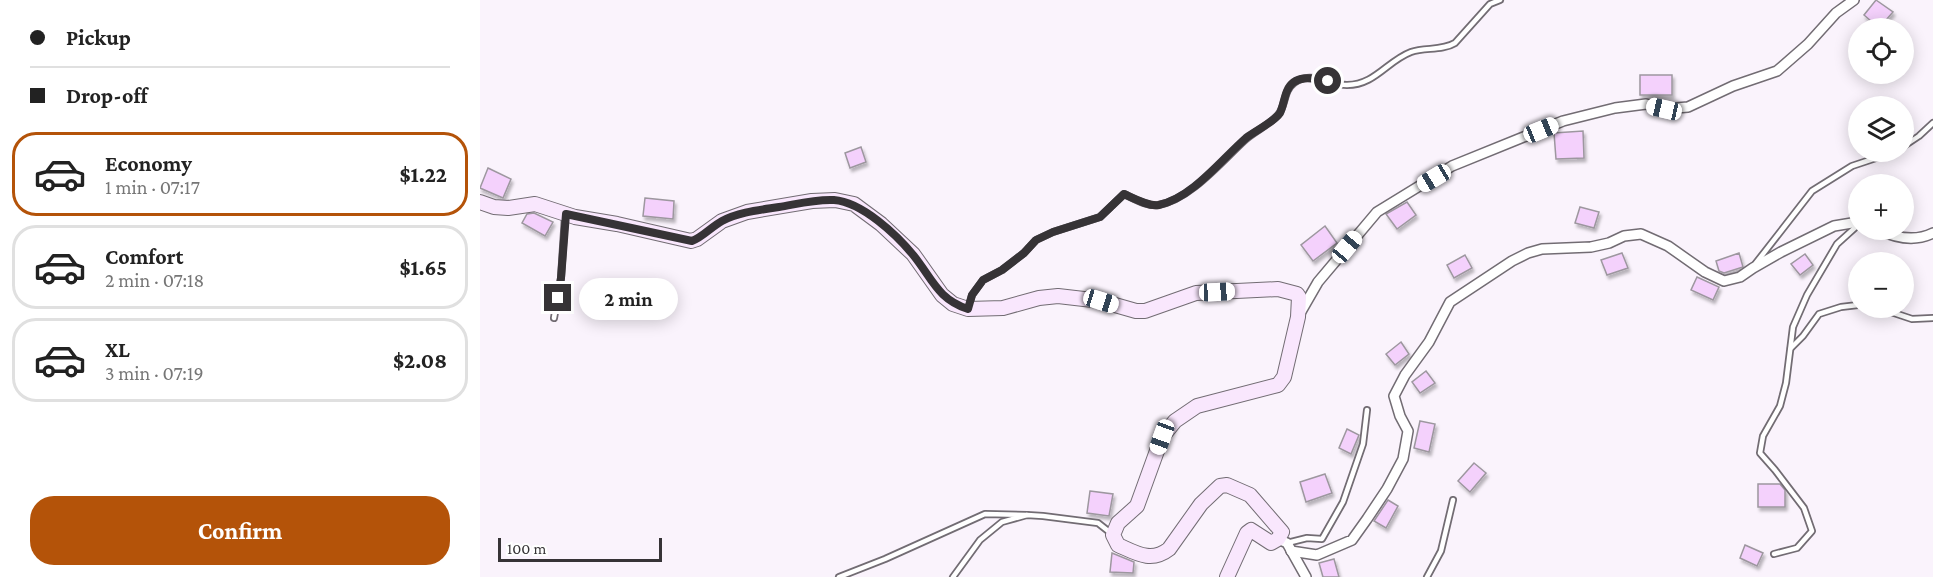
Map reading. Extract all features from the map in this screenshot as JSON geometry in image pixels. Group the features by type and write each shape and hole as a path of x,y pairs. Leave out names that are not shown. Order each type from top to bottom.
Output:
{"street":[{"path":"1298,317 1318,282 1377,212 1452,166 1563,122 1615,108 1646,104 1664,109 1688,107 1733,86 1777,71 1808,44 1836,13 1854,0"},
{"path":"480,202 494,207 508,208 535,204 566,214 692,241 722,221 747,212 812,201 835,200 854,204 881,224 913,254 942,295 953,304 968,309 1003,308 1039,298 1058,296 1101,301 1136,311 1145,311 1196,293 1278,289 1297,294 1299,297 1298,317 1284,377 1278,385 1197,406 1175,421 1162,437 1137,506 1118,523 1113,535 1118,544 1140,554 1153,558 1163,554 1201,504 1220,486 1227,485 1250,495 1282,532 1286,545 1306,577"},
{"path":"1227,577 1247,533 1251,530 1271,543 1286,545 1317,555 1353,540 1387,489 1403,459 1408,431 1394,396 1405,375 1429,342 1450,302 1512,261 1542,249 1591,247 1609,243 1624,236 1641,234 1668,246 1705,272 1724,281 1740,277 1834,226 1848,225"},
{"path":"1914,237 1926,236 1933,232"}],"lane":[{"path":"968,309 972,295 983,280 1010,264 1036,240 1100,217 1124,194 1155,206 1170,202 1187,192 1222,163 1246,138 1279,114 1288,88 1297,81 1308,77 1347,85 1372,79 1412,52 1449,47 1490,4 1500,0"},
{"path":"1914,139 1933,123"},
{"path":"1753,268 1812,191 1852,166 1864,162"},
{"path":"554,318 561,278 566,214"},
{"path":"1774,554 1797,548 1812,531 1804,508 1760,453 1764,436 1780,406 1786,383 1793,327 1807,295 1837,244 1848,234"},
{"path":"1791,348 1819,314 1848,306"},
{"path":"1909,318 1933,318"},
{"path":"1286,545 1307,538 1322,539 1343,501 1363,444 1367,410"},
{"path":"1427,577 1441,551 1453,500"},
{"path":"839,577 985,514 1027,515 1098,523 1113,535"},
{"path":"953,577 980,540 1002,522 1027,515"}],"building":[{"path":"1876,0 1893,12 1888,18 1867,18 1864,15"},
{"path":"1640,75 1672,75 1672,95 1640,95"},
{"path":"1583,131 1584,158 1556,159 1554,133"},
{"path":"861,147 866,162 850,168 845,153"},
{"path":"488,168 511,179 503,198 480,188"},
{"path":"645,198 674,201 673,219 643,216"},
{"path":"1407,202 1416,215 1397,229 1386,214"},
{"path":"1580,207 1599,212 1594,228 1575,223"},
{"path":"534,213 553,222 545,236 522,223 527,214"},
{"path":"1325,226 1337,243 1313,261 1301,245"},
{"path":"1622,253 1628,268 1607,275 1601,260"},
{"path":"1739,253 1743,267 1724,273 1719,271 1716,261"},
{"path":"1805,254 1813,265 1800,275 1791,264"},
{"path":"1465,255 1472,268 1454,278 1447,265"},
{"path":"1697,277 1719,287 1713,300 1691,290"},
{"path":"1401,342 1409,354 1395,365 1386,354"},
{"path":"1426,371 1435,383 1420,393 1412,382"},
{"path":"1420,421 1435,424 1429,452 1414,448"},
{"path":"1347,429 1359,435 1351,454 1339,448"},
{"path":"1474,463 1486,473 1470,492 1458,481"},
{"path":"1325,474 1332,493 1306,502 1300,482"},
{"path":"1758,484 1780,484 1785,490 1785,507 1758,507"},
{"path":"1090,491 1113,494 1109,516 1087,513"},
{"path":"1388,500 1398,506 1386,528 1374,521"},
{"path":"1745,545 1763,553 1757,566 1740,558"},
{"path":"1112,553 1134,562 1133,573 1110,572"},
{"path":"1334,559 1339,577 1323,577 1319,563"}],"route":[{"path":"558,298 566,214 692,241 722,221 747,212 812,201 835,200 854,204 881,224 913,254 942,295 953,304 968,309 972,295 983,280 1002,270 1024,253 1036,240 1100,217 1124,194 1155,206 1170,202 1187,192 1222,163 1246,138 1279,114 1288,88 1297,81 1308,77 1328,81"}]}
